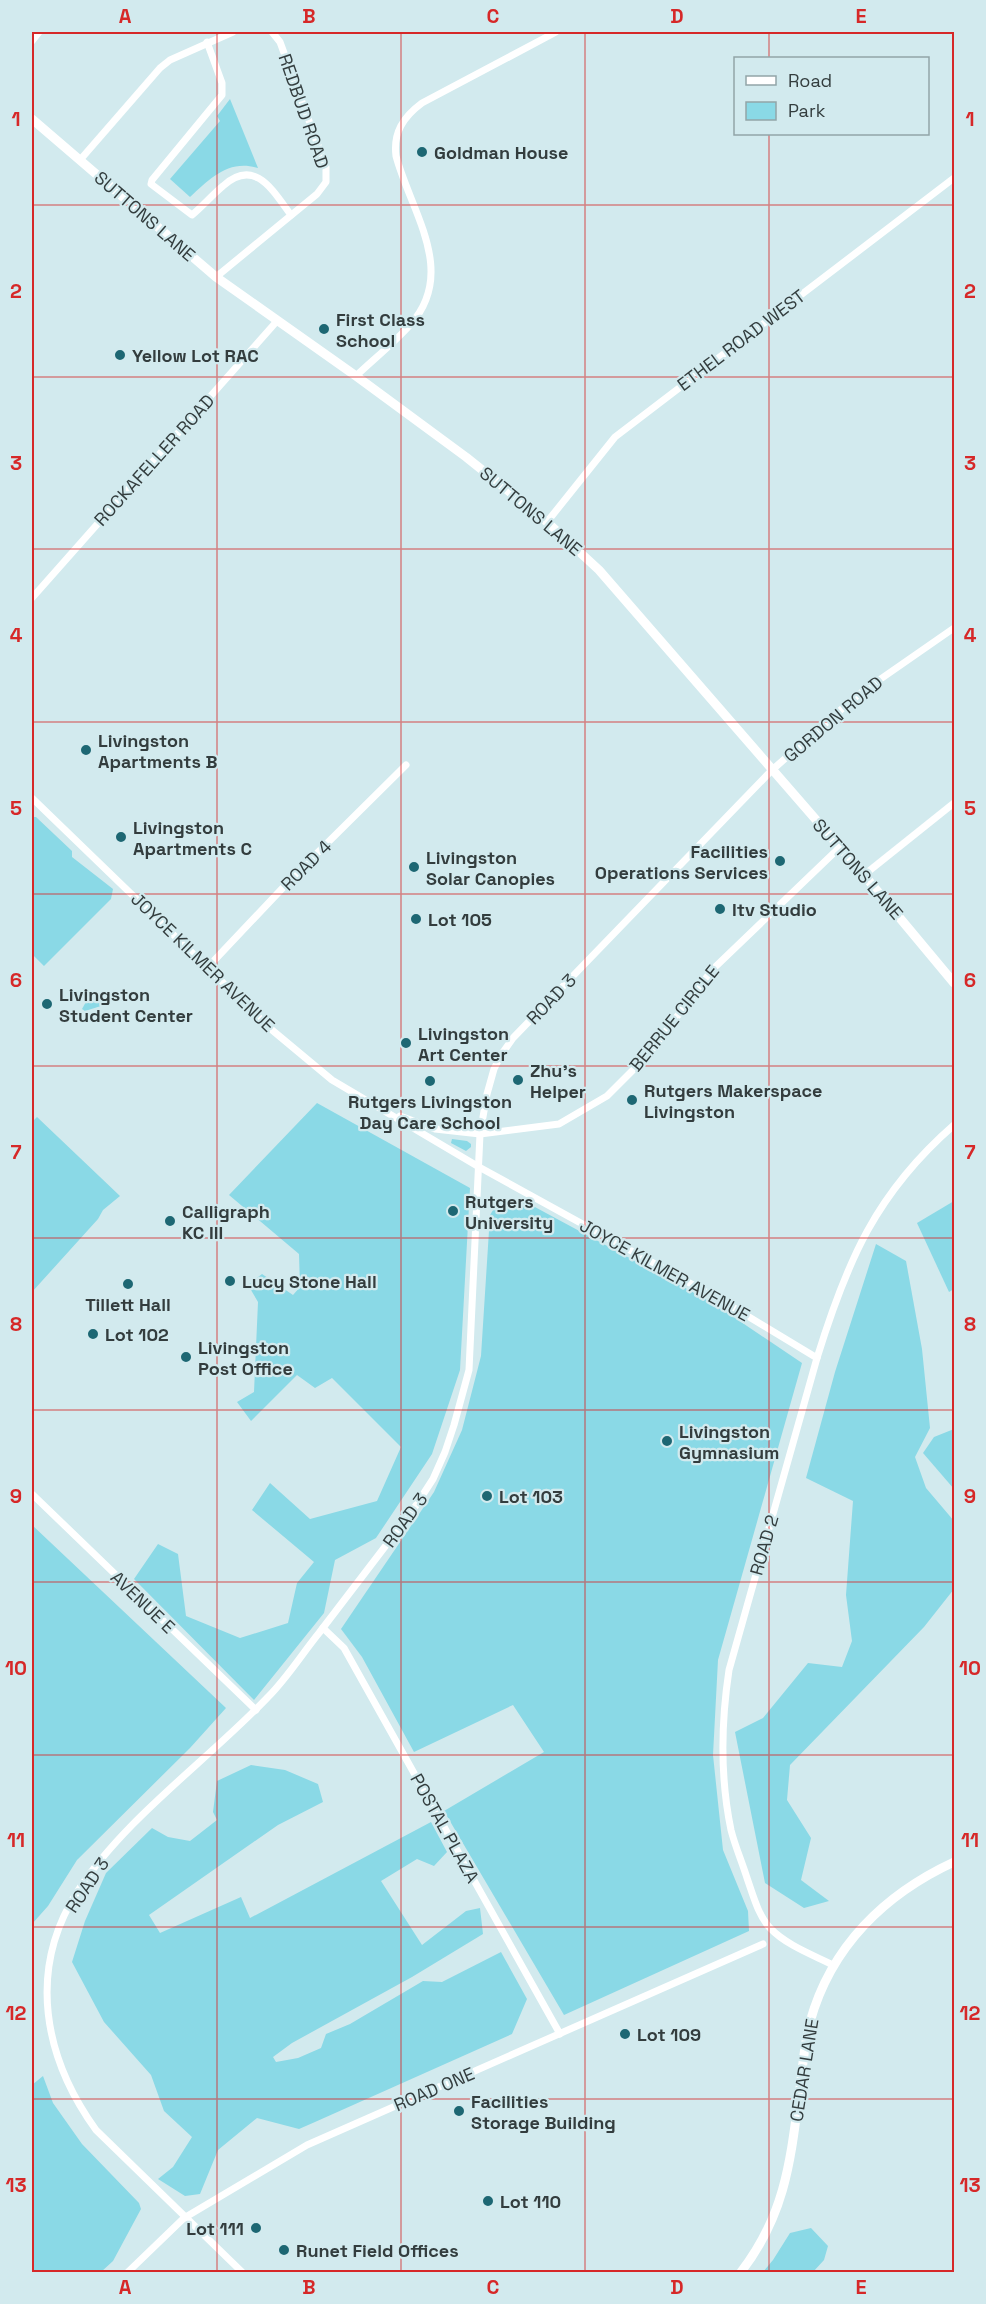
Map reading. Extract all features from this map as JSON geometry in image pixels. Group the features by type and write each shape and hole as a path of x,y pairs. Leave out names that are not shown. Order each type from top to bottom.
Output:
{"street":[{"path":"32,41 39,32"},
{"path":"81,160 153,74 170,60 233,32"},
{"name":"REDBUD ROAD","path":"216,277 317,194 326,182 326,166 280,42 272,32"},
{"path":"356,376 410,326 421,311 429,291 432,272 429,246 396,156 394,143 400,126 409,113 422,103 556,32"},
{"path":"207,42 222,83 222,95 151,184 192,215 225,184 236,177 251,174 266,183 291,215"},
{"name":"SUTTONS LANE","path":"32,119 216,277 466,457 547,522 599,570 864,875 954,983"},
{"name":"ETHEL ROAD WEST","path":"547,522 615,437 954,178"},
{"name":"ROCKAFELLER ROAD","path":"32,598 277,321"},
{"name":"GORDON ROAD","path":"772,770 859,694 954,628"},
{"name":"ROAD 4","path":"208,967 294,876 406,765"},
{"name":"ROAD 3","path":"242,2272 96,2130 79,2106 64,2076 52,2039 47,2010 49,1973 54,1944 77,1893 94,1870 142,1817 271,1694 424,1494 445,1452 469,1370 480,1134 487,1094 494,1069 501,1055 512,1039 772,770"},
{"name":"JOYCE KILMER AVENUE","path":"32,798 272,1030 332,1080 479,1167 726,1303 817,1358"},
{"path":"864,875 952,805 954,814"},
{"name":"BERRUE CIRCLE","path":"480,1134 559,1124 607,1096 648,1055 712,970 839,848"},
{"name":"JOYCE KILMER AVENUE","path":"386,1112 435,1129 480,1134"},
{"name":"ROAD 2","path":"833,1965 793,1944 771,1929 761,1915 732,1833 727,1806 722,1750 724,1701 729,1670 817,1358 837,1298 867,1230 887,1197 910,1168 954,1125"},
{"name":"AVENUE E","path":"32,1494 256,1710"},
{"name":"POSTAL PLAZA","path":"323,1628 344,1648 560,2034"},
{"name":"CEDAR LANE","path":"741,2272 767,2234 781,2200 790,2164 810,2024 818,1998 833,1965 869,1918 906,1889 954,1862"},
{"name":"ROAD ONE","path":"128,2272 184,2218 307,2145 763,1944"}],"green space":[{"path":"230,99 258,168 238,166 229,168 220,172 190,197 170,179 220,121 217,116"},
{"path":"32,817 36,817 72,851 72,857 113,889 111,899 44,966 32,956"},
{"path":"92,991 102,1002 101,1006 85,1011 82,1009"},
{"path":"317,1103 470,1188 460,1370 432,1454 376,1538 335,1560 324,1613 254,1700 134,1579 158,1544 178,1554 186,1616 240,1638 288,1623 297,1583 314,1562 252,1510 270,1483 310,1519 377,1501 401,1447 332,1378 315,1388 297,1375 251,1421 237,1402 254,1392 258,1302 248,1285 262,1274 293,1295 300,1287 299,1254 229,1195"},
{"path":"37,1117 120,1196 103,1210 98,1219 32,1292 32,1122"},
{"path":"452,1139 467,1141 471,1147 466,1151 451,1143"},
{"path":"500,1199 520,1199 713,1303 802,1363 718,1660 713,1755 723,1850 748,1911 749,1931 564,2015 444,1811 544,1752 513,1705 414,1752 362,1657 341,1629 434,1492 462,1430 481,1356 490,1215"},
{"path":"954,1201 954,1289 949,1292 917,1223"},
{"path":"876,1244 906,1261 922,1349 930,1428 915,1457 926,1488 954,1521 954,1589 924,1627 790,1765 787,1800 811,1838 801,1880 829,1901 804,1908 765,1883 735,1732 763,1718 808,1663 842,1667 852,1641 846,1595 853,1501 806,1478 835,1372"},
{"path":"954,1429 954,1489 923,1453 934,1437"},
{"path":"32,1525 226,1708 190,1748 77,1860 48,1906 32,1924"},
{"path":"251,1765 285,1770 318,1784 323,1802 278,1825 149,1915 160,1933 241,1897 250,1918 431,1822 447,1852 434,1866 417,1859 381,1881 422,1945 466,1911 480,1908 483,1934 412,1977 292,2043 273,2057 276,2062 298,2058 321,2048 326,2034 350,2024 423,1981 442,1982 501,1952 527,1999 512,2034 315,2122 299,2129 257,2118 218,2150 200,2194 185,2196 158,2179 173,2167 192,2137 164,2111 151,2075 104,2022 72,1962 85,1921 106,1873 152,1828 168,1837 190,1841 217,1820 213,1812 217,1781"},
{"path":"43,2076 53,2103 82,2144 139,2203 141,2209 113,2261 101,2272 32,2272 32,2085"},
{"path":"811,2228 828,2246 824,2260 813,2272 763,2272 790,2233"}],"place":[{"name":"Goldman House","path":"422,152"},
{"name":"First Class School","path":"324,329"},
{"name":"Yellow Lot RAC","path":"120,355"},
{"name":"Livingston Apartments B","path":"86,750"},
{"name":"Livingston Apartments C","path":"121,837"},
{"name":"Facilities Operations Services","path":"780,861"},
{"name":"Livingston Solar Canopies","path":"414,867"},
{"name":"Itv Studio","path":"720,909"},
{"name":"Lot 105","path":"416,919"},
{"name":"Livingston Student Center","path":"47,1004"},
{"name":"Livingston Art Center","path":"406,1043"},
{"name":"Zhu's Helper","path":"518,1080"},
{"name":"Rutgers Livingston Day Care School","path":"430,1081"},
{"name":"Rutgers Makerspace Livingston","path":"632,1100"},
{"name":"Rutgers University","path":"453,1211"},
{"name":"Calligraph KC III","path":"170,1221"},
{"name":"Lucy Stone Hall","path":"230,1281"},
{"name":"Tillett Hall","path":"128,1284"},
{"name":"Lot 102","path":"93,1334"},
{"name":"Livingston Post Office","path":"186,1357"},
{"name":"Livingston Gymnasium","path":"667,1441"},
{"name":"Lot 103","path":"487,1496"},
{"name":"Lot 109","path":"625,2034"},
{"name":"Facilities Storage Building","path":"459,2111"},
{"name":"Lot 110","path":"488,2201"},
{"name":"Lot 111","path":"256,2228"},
{"name":"Runet Field Offices","path":"284,2250"}]}
